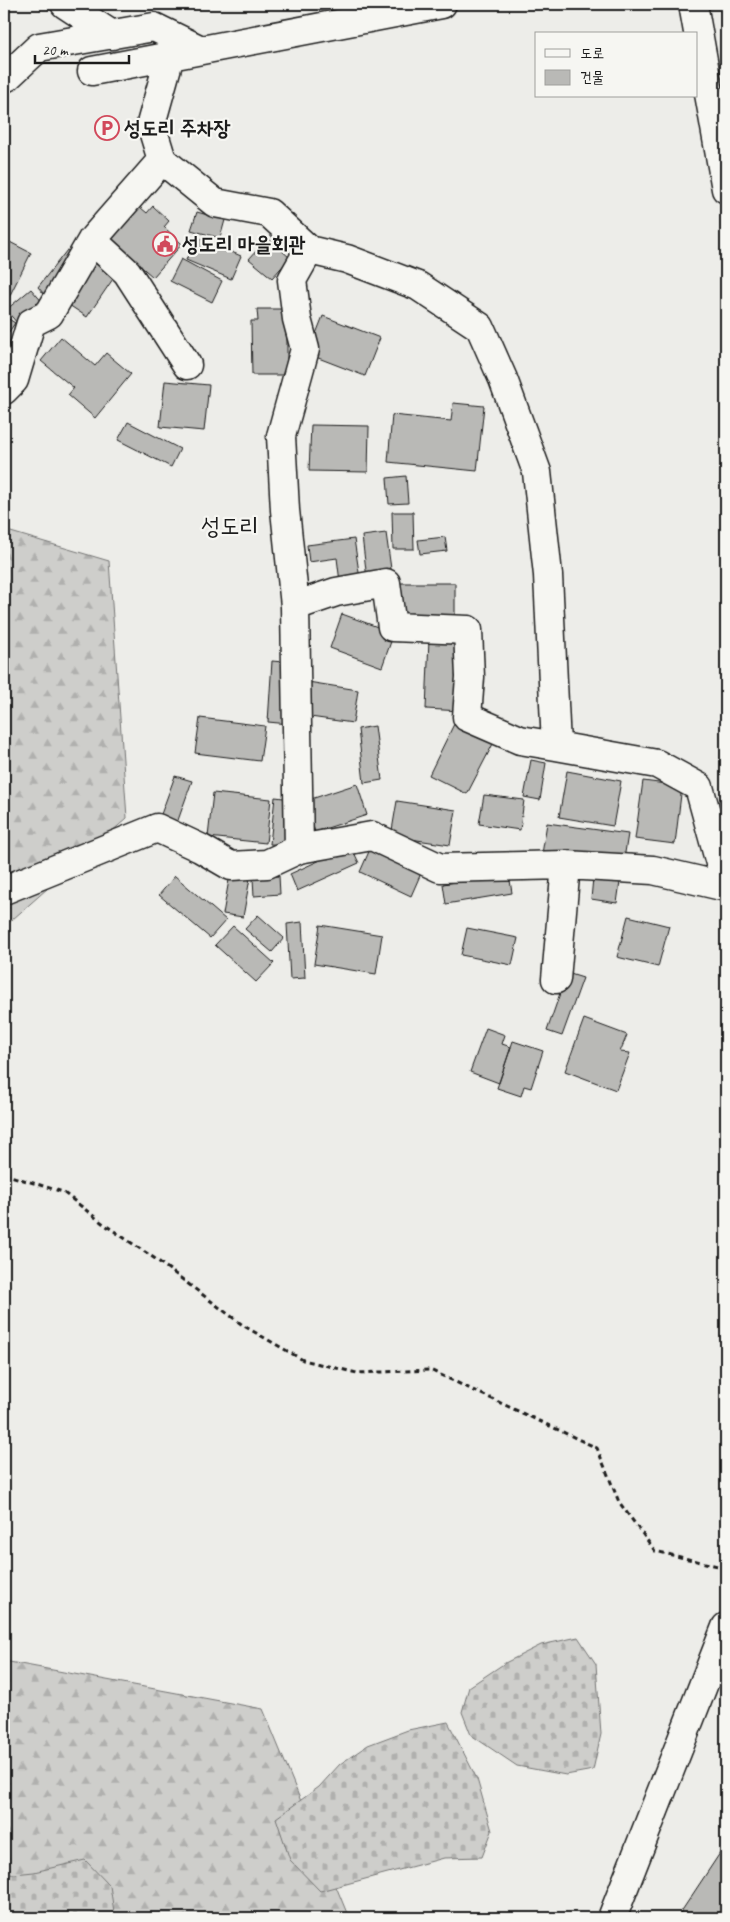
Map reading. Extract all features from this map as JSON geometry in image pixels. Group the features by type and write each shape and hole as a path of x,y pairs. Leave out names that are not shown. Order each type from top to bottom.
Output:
{"street":[{"path":"65,4 112,35"},
{"path":"94,4 112,35"},
{"path":"92,71 442,4"},
{"path":"694,4 726,189"},
{"path":"4,78 38,47 154,27 201,50"},
{"path":"170,56 151,124 162,160 215,202 269,213 309,250 347,259 418,286 480,327 503,379 537,472 548,575 556,746"},
{"path":"4,390 14,380 31,323 49,314 92,240 162,160"},
{"path":"92,240 127,272 187,365"},
{"path":"299,850 295,606 285,510 281,436 305,349 297,319 292,280 309,250"},
{"path":"4,890 158,828 200,848 231,866 267,864 299,850 372,836 440,868 566,865 653,870 726,886 699,787 657,764 520,740 468,717 470,677 468,630 392,627 386,583 336,592 295,606"},
{"path":"556,979 566,865"},
{"path":"612,1918 726,1627"}],"path":[{"path":"4,1174 62,1192 244,1326 304,1360 357,1373 430,1370 597,1448 619,1502 655,1551 726,1568"}],"green space":[{"path":"4,530 109,561 127,818 4,927"},
{"path":"578,1637 596,1664 601,1734 593,1770 566,1775 517,1766 471,1735 462,1712 469,1687 505,1663 541,1645"},
{"path":"4,1661 263,1709 349,1918 4,1918"},
{"path":"448,1722 477,1779 492,1831 482,1857 444,1858 320,1891 290,1860 276,1818 319,1787 340,1764 368,1745 408,1730"},
{"path":"85,1860 110,1886 115,1918 4,1918 4,1875 34,1872"}],"building":[{"path":"134,202 147,213 153,206 169,221 164,227 182,244 153,277 105,235"},
{"path":"197,212 225,220 220,238 191,230"},
{"path":"196,237 241,256 231,279 186,260"},
{"path":"268,238 290,258 272,278 249,259"},
{"path":"4,239 31,253 8,299 4,297"},
{"path":"67,250 79,257 49,300 38,287"},
{"path":"93,254 115,276 87,317 63,301"},
{"path":"181,259 222,281 212,302 170,281"},
{"path":"31,289 44,304 18,324 6,310"},
{"path":"257,309 287,309 287,375 252,375 251,321 258,321"},
{"path":"4,316 15,323 4,339"},
{"path":"323,316 380,338 365,376 308,354"},
{"path":"61,337 95,366 106,353 131,374 95,418 68,395 74,388 41,361"},
{"path":"165,381 209,385 204,431 160,427"},
{"path":"453,403 484,406 477,471 388,462 392,415 451,421"},
{"path":"128,422 180,449 171,467 118,440"},
{"path":"311,425 369,426 368,472 309,471"},
{"path":"406,476 408,503 389,504 387,478"},
{"path":"392,512 413,512 414,549 393,549"},
{"path":"386,533 392,576 367,579 362,536"},
{"path":"445,537 447,551 420,554 418,540"},
{"path":"354,539 360,579 340,582 337,558 309,562 307,545"},
{"path":"400,583 455,583 455,617 400,618"},
{"path":"342,614 394,633 382,667 330,648"},
{"path":"429,639 465,641 461,711 426,709"},
{"path":"272,661 294,663 289,724 268,722"},
{"path":"308,682 358,690 353,723 303,716"},
{"path":"200,718 265,726 260,761 195,753"},
{"path":"456,720 495,740 467,794 429,775"},
{"path":"375,726 382,780 364,783 358,729"},
{"path":"531,760 546,763 540,800 524,797"},
{"path":"567,771 621,781 613,826 559,817"},
{"path":"175,776 192,781 177,823 160,817"},
{"path":"643,781 682,786 675,844 635,839"},
{"path":"357,784 367,815 315,832 305,801"},
{"path":"213,793 271,799 266,843 208,837"},
{"path":"484,795 524,800 520,830 479,824"},
{"path":"275,797 292,799 287,845 270,844"},
{"path":"397,801 456,810 450,845 391,836"},
{"path":"547,823 628,834 623,865 542,854"},
{"path":"351,846 359,863 297,891 290,874"},
{"path":"371,847 422,871 411,896 360,872"},
{"path":"230,874 250,878 243,917 223,914"},
{"path":"509,874 512,893 446,904 443,884"},
{"path":"175,876 226,920 210,938 159,895"},
{"path":"279,876 280,894 254,896 253,878"},
{"path":"593,878 620,882 617,903 591,899"},
{"path":"258,915 284,938 272,952 245,929"},
{"path":"628,916 669,926 658,967 617,957"},
{"path":"302,922 305,978 290,979 287,924"},
{"path":"320,925 382,935 376,974 314,964"},
{"path":"233,926 274,963 256,982 215,945"},
{"path":"467,928 518,938 512,965 461,955"},
{"path":"567,973 583,978 562,1036 547,1031"},
{"path":"584,1019 627,1035 620,1052 630,1053 616,1090 565,1071"},
{"path":"486,1028 505,1035 502,1044 511,1047 499,1083 470,1072"},
{"path":"513,1041 543,1051 531,1088 524,1086 521,1096 497,1088"},
{"path":"726,1844 726,1918 677,1918"}],"place":[{"name":"성도리 주차장","path":"107,128"},
{"name":"성도리 마을회관","path":"165,244"}],"district":[{"name":"성도리","path":"230,526"}]}
